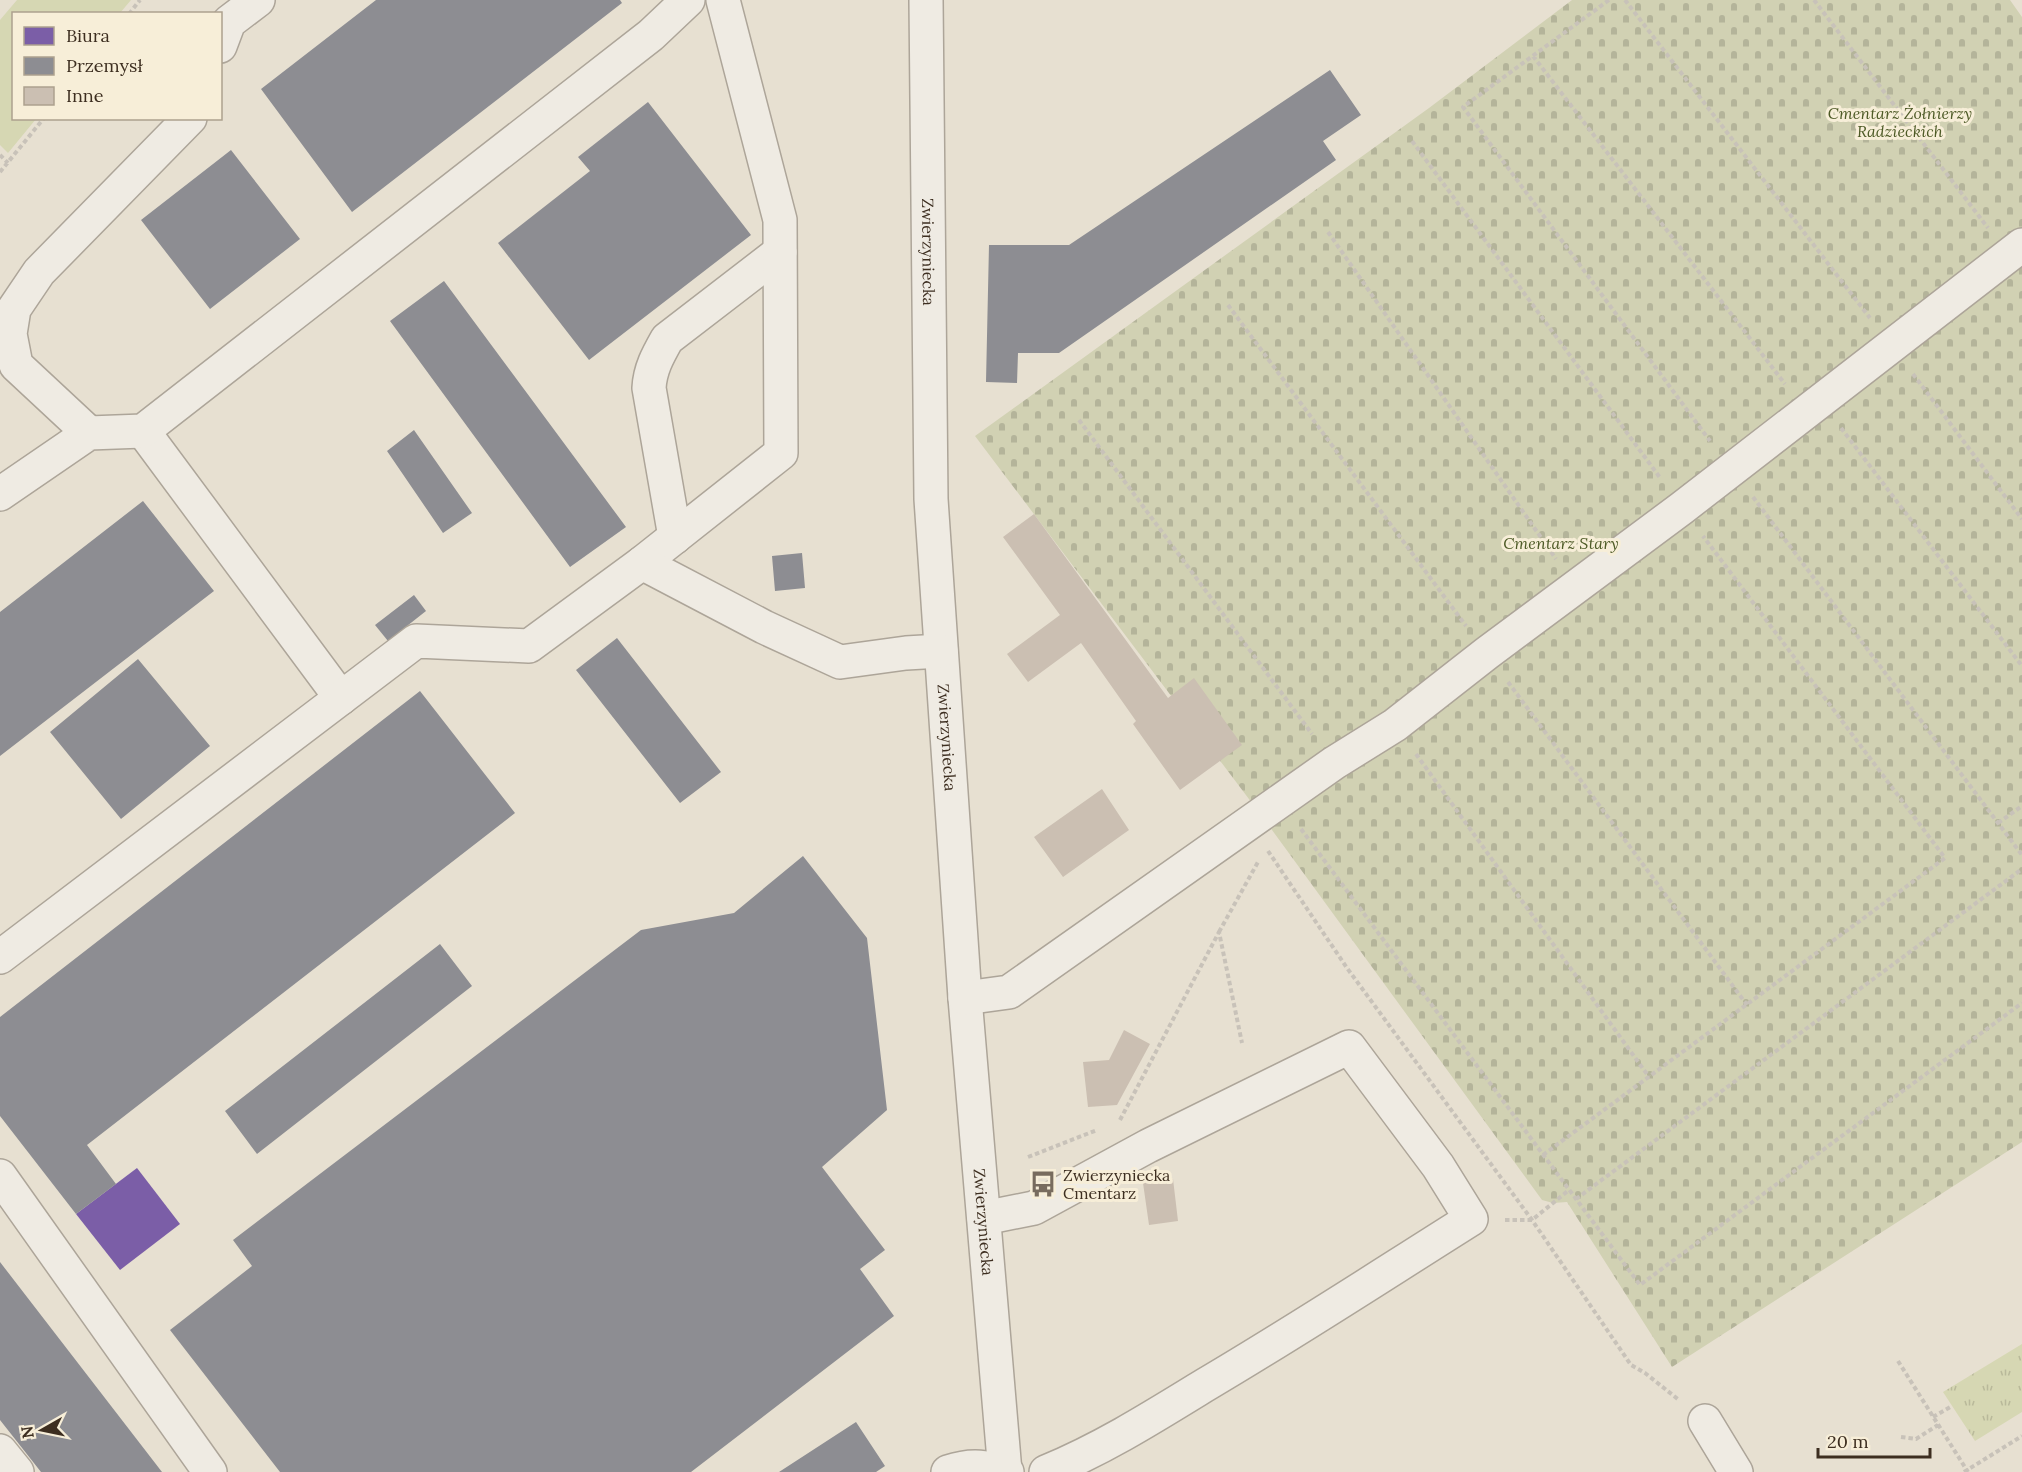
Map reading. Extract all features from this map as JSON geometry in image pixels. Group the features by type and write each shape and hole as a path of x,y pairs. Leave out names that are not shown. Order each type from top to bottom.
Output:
{"street":[{"path":"222,41 229,22 258,0"},
{"path":"0,494 89,433 143,431 651,36 688,0"},
{"path":"0,957 416,641 529,646 642,563 781,453 780,220 723,0"},
{"name":"Zwierzyniecka","path":"926,0 930,499 965,998 1006,1472"},
{"path":"89,433 16,365 10,334 14,309 39,272 188,120"},
{"path":"965,998 1009,992 1334,763 1395,725 1732,470 2015,250"},
{"path":"675,537 649,388 655,359 667,339 780,252"},
{"path":"143,431 341,698"},
{"path":"642,563 764,627 840,662 906,653 941,651"},
{"path":"984,1218 1034,1208 1148,1146 1349,1047 1438,1166 1471,1219 1147,1420 1088,1453 1046,1472"},
{"path":"0,1176 210,1472"},
{"path":"1705,1421 1736,1472"},
{"path":"0,1451 16,1472"},
{"path":"948,1472 966,1466 986,1467 1006,1472"}],"path":[{"path":"131,12 140,0"},
{"path":"1609,0 1463,107 1732,470 2022,855"},
{"path":"1625,0 1892,346 2022,519"},
{"path":"1814,0 2015,250"},
{"path":"1533,56 2022,666"},
{"path":"0,172 42,120"},
{"path":"1412,141 1682,508 1945,858 1543,1155"},
{"path":"0,155 8,163"},
{"path":"1328,231 1576,587"},
{"path":"1228,305 1747,1005"},
{"path":"1079,420 1334,763"},
{"path":"1395,725 1649,1077"},
{"path":"1281,802 1640,1285 2022,1003"},
{"path":"1998,824 2022,806"},
{"path":"1120,1121 1219,932 1266,848 1347,968 1532,1220 1631,1365 1645,1373"},
{"path":"1576,1199 2022,869"},
{"path":"1219,932 1242,1043"},
{"path":"1028,1157 1099,1129"},
{"path":"1532,1220 1569,1190"},
{"path":"1898,1361 1966,1471 2022,1436"},
{"path":"1933,1417 1952,1406"},
{"path":"1901,1437 1916,1439 1938,1425"}],"green space":[{"path":"17,0 131,0 121,12 12,12 12,120 35,120 8,153 0,145 0,20"},
{"name":"Cmentarz Stary","path":"1572,0 2010,0 2022,17 2022,1142 1672,1367 1567,1202 1553,1203 1542,1200 1261,815 975,436 1429,108"},
{"path":"2022,1344 2022,1412 1975,1441 1943,1392"}],"building: Biura":[{"path":"137,1168 180,1224 120,1270 76,1214"}],"building: Przemysł":[{"path":"376,0 620,0 622,3 352,212 261,89"},
{"path":"1330,70 1361,115 1323,141 1336,160 1059,353 1018,353 1017,383 986,382 989,245 1069,245"},
{"path":"648,102 751,235 589,360 498,243 590,171 578,157"},
{"path":"231,150 300,239 210,309 141,220"},
{"path":"444,281 626,527 570,567 390,321"},
{"path":"414,430 472,513 443,533 387,451"},
{"path":"143,501 214,591 0,756 0,612"},
{"path":"802,553 805,588 775,591 772,556"},
{"path":"414,595 426,611 388,641 375,625"},
{"path":"617,638 721,772 680,803 576,670"},
{"path":"138,659 210,746 121,819 50,732"},
{"path":"420,691 515,813 87,1145 116,1184 76,1214 0,1116 0,1017"},
{"path":"803,856 867,938 887,1110 822,1167 885,1250 860,1269 894,1316 691,1472 280,1472 170,1330 252,1266 233,1240 641,930 734,913"},
{"path":"440,944 472,986 257,1154 225,1111"},
{"path":"0,1262 162,1472 41,1472 0,1420"},
{"path":"856,1422 885,1466 876,1472 779,1472"}],"building: Inne":[{"path":"1034,514 1168,698 1194,678 1242,745 1180,790 1133,724 1136,721 1081,643 1028,682 1007,654 1060,615 1003,537"},
{"path":"1102,789 1129,830 1063,877 1034,837"},
{"path":"1124,1030 1150,1044 1117,1105 1088,1107 1083,1062 1109,1060"},
{"path":"1173,1179 1178,1221 1149,1225 1143,1183"}],"place":[{"name":"Zwierzyniecka Cmentarz","path":"1043,1184"}],"park label":[{"name":"Cmentarz Żołnierzy Radzieckich","path":"1900,122"}]}
